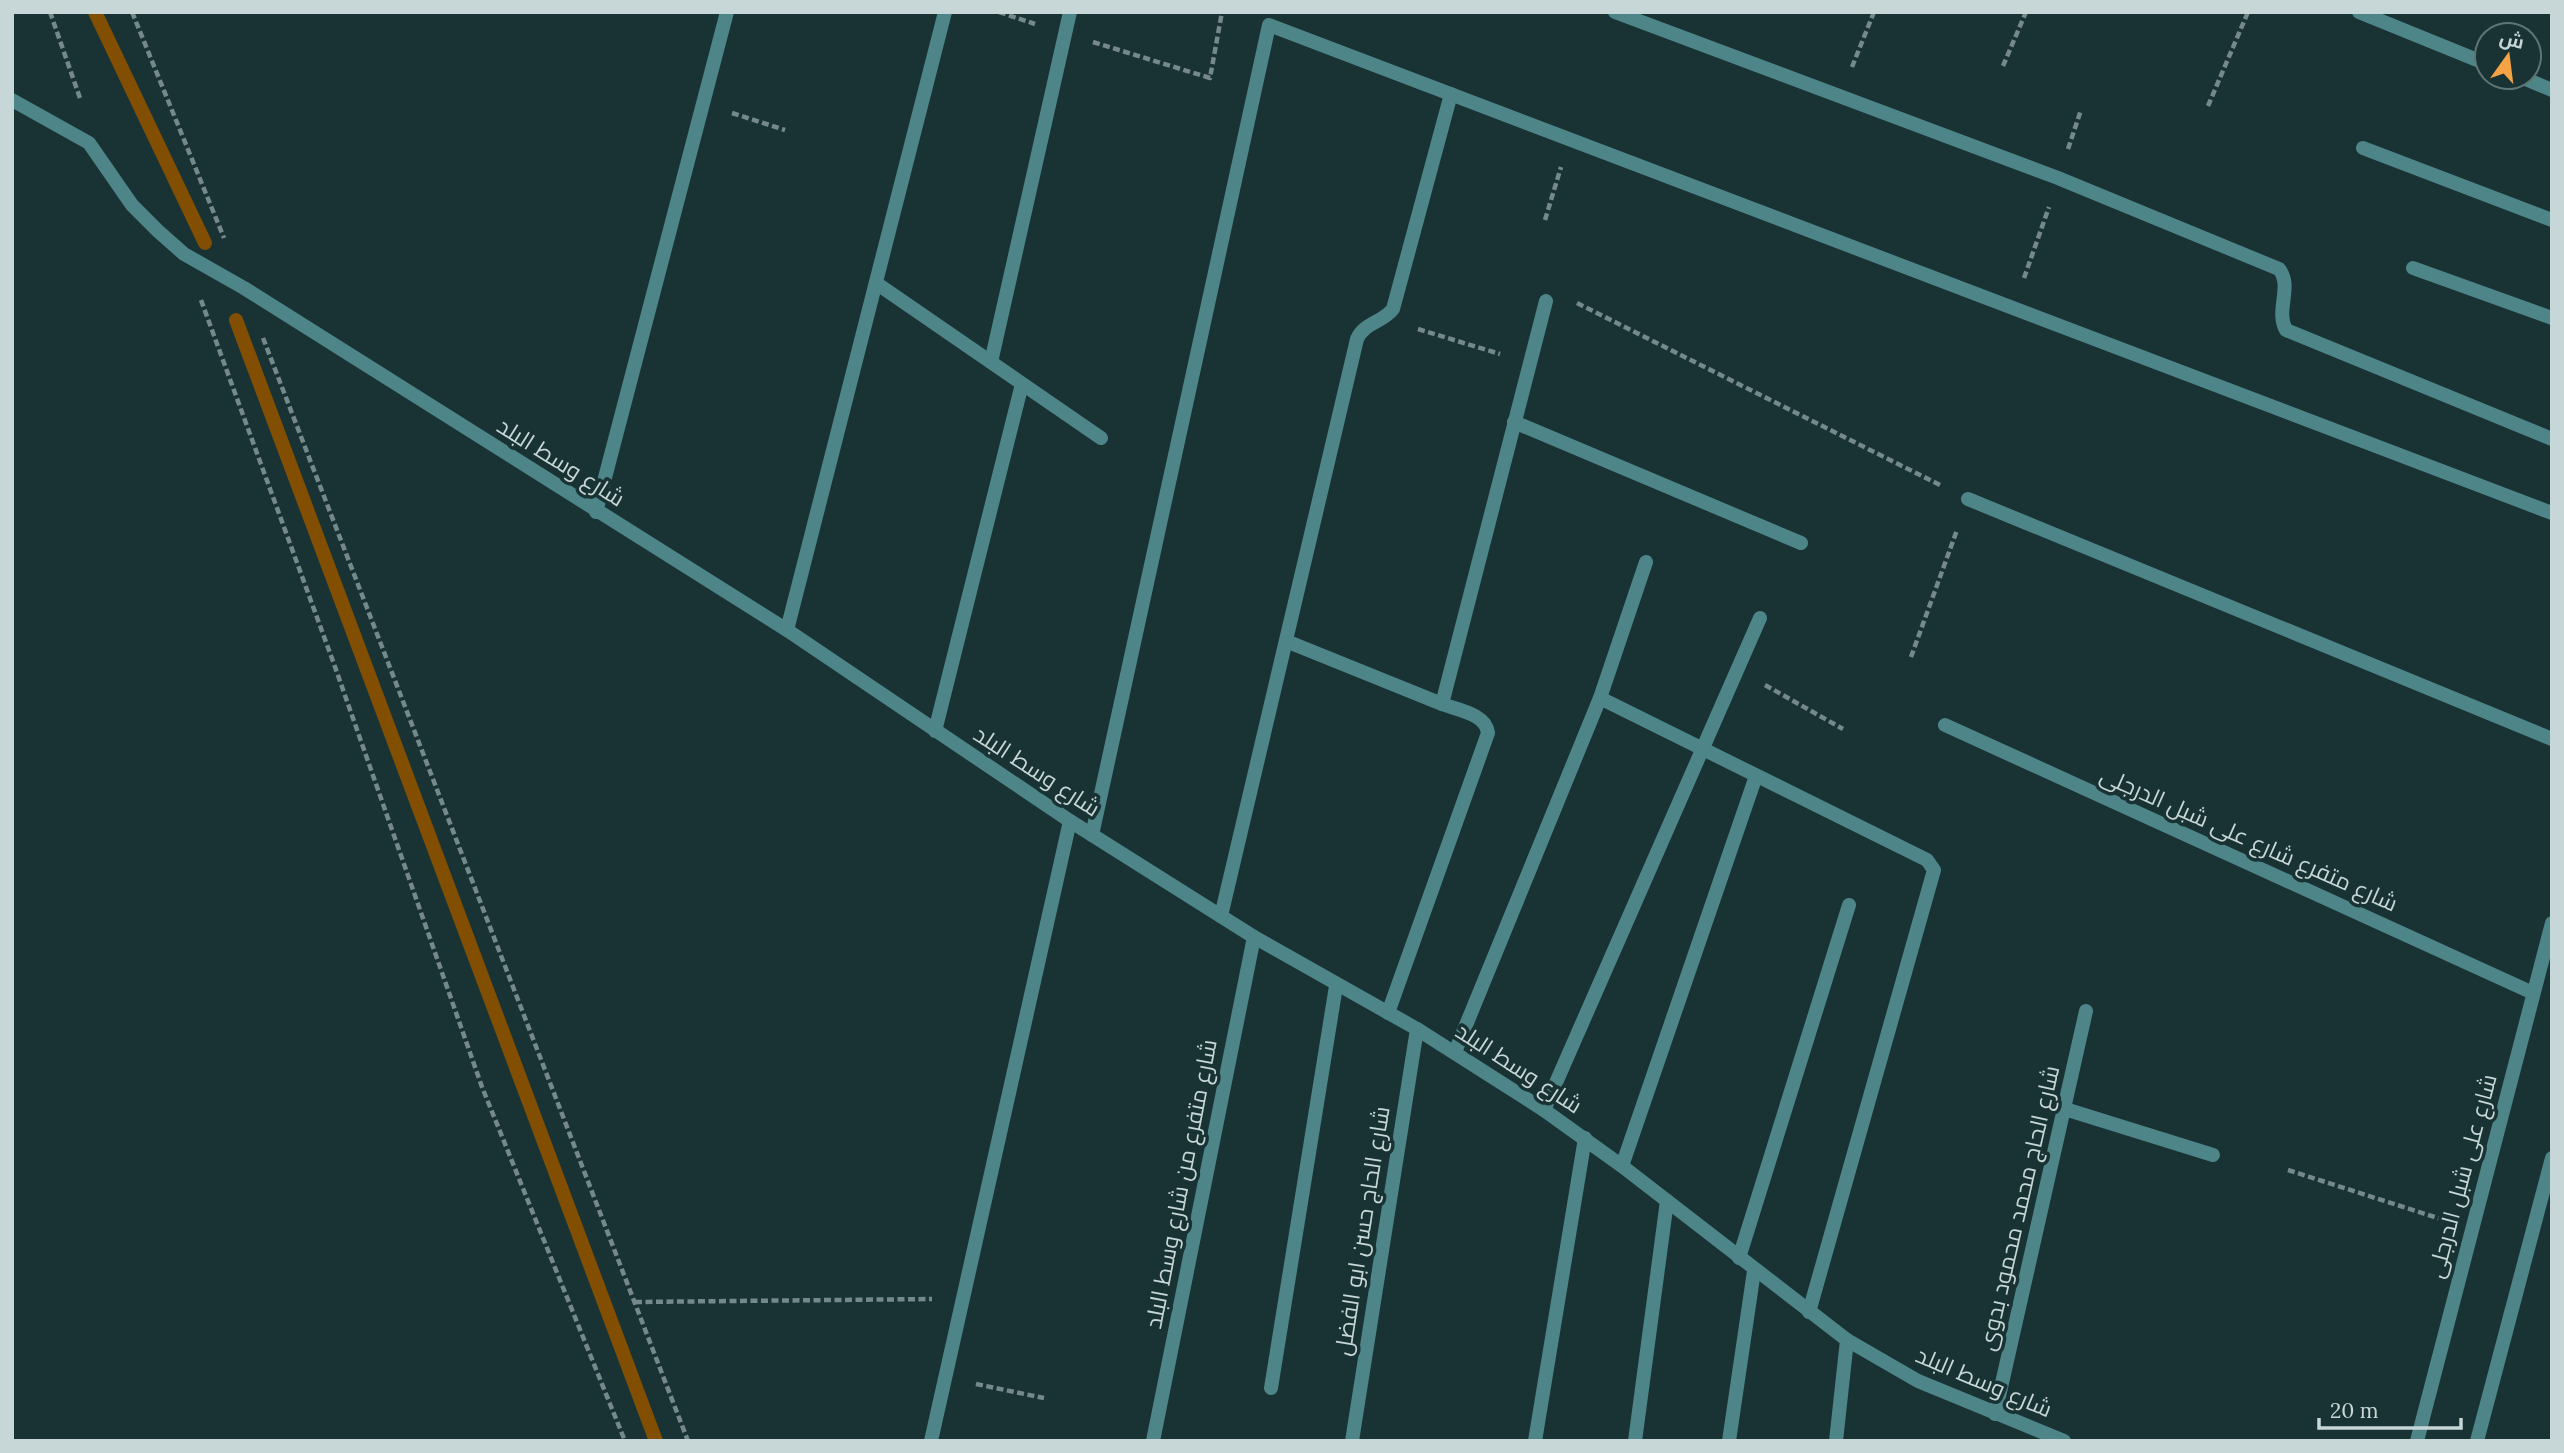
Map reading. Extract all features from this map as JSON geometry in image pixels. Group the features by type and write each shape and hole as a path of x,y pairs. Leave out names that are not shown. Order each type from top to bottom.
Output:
{"street":[{"path":"596,512 727,12"},
{"path":"787,630 945,12"},
{"path":"991,362 1070,12"},
{"path":"1615,12 2058,178 2279,269 2285,282 2282,320 2291,332 2552,439"},
{"path":"2359,12 2473,58"},
{"path":"1092,835 1269,25 2552,513"},
{"path":"1221,916 1357,339 1364,327 1384,318 1395,303 1451,94"},
{"name":"شارع وسط البلد","path":"12,100 89,143 132,205 184,254 244,288 787,630 1070,821 1254,937 1336,986 1417,1029 1544,1110 1622,1166 1847,1340 1918,1381 2064,1441"},
{"path":"2363,148 2552,220"},
{"path":"2413,268 2552,318"},
{"path":"876,283 1101,438"},
{"path":"1442,704 1546,301"},
{"path":"935,731 1023,384"},
{"path":"1514,422 1801,544"},
{"path":"1968,499 2552,739"},
{"path":"1455,1052 1600,698 1646,562"},
{"path":"1544,1110 1760,618"},
{"path":"1286,641 1482,720 1487,725 1488,733 1388,1013"},
{"path":"1600,698 1927,860 1934,870 1809,1312"},
{"name":"شارع متفرع شارع على شبل الدرجلى","path":"1945,725 2533,993"},
{"path":"1622,1166 1756,776"},
{"path":"930,1441 1070,821"},
{"path":"1739,1258 1849,905"},
{"name":"شارع على شبل الدرجلى","path":"2417,1441 2552,923"},
{"name":"شارع متفرع من شارع وسط البلد","path":"1153,1441 1254,937"},
{"path":"1271,1388 1336,986"},
{"name":"شارع الحاج محمد محمود بدوى","path":"1995,1414 2086,1012"},
{"name":"شارع الحاج حسن ابو الفضل","path":"1352,1441 1417,1029"},
{"path":"2066,1109 2213,1155"},
{"path":"1535,1441 1585,1138"},
{"path":"2477,1441 2552,1158"},
{"path":"1635,1441 1667,1201"},
{"path":"1729,1441 1754,1270"},
{"path":"1836,1441 1847,1340"},
{"path":"2022,1425 2025,1441"}],"path":[{"path":"50,12 79,94 89,143"},
{"path":"999,12 1210,78 1222,12"},
{"path":"1840,98 1874,12"},
{"path":"2003,66 2026,12"},
{"path":"2208,106 2248,12"},
{"path":"133,13 244,288 688,1441"},
{"path":"702,104 785,130"},
{"path":"2014,309 2081,110"},
{"path":"1545,220 1570,140"},
{"path":"184,254 334,664 482,1087 625,1441"},
{"path":"1546,301 1554,291 1968,499 1911,657"},
{"path":"1384,318 1529,363"},
{"path":"1737,670 1843,729"},
{"path":"2288,1170 2472,1229"},
{"path":"635,1302 962,1299"},
{"path":"944,1377 1044,1398"}],"waterway":[{"path":"95,12 205,243"},
{"path":"236,320 656,1441"}]}
